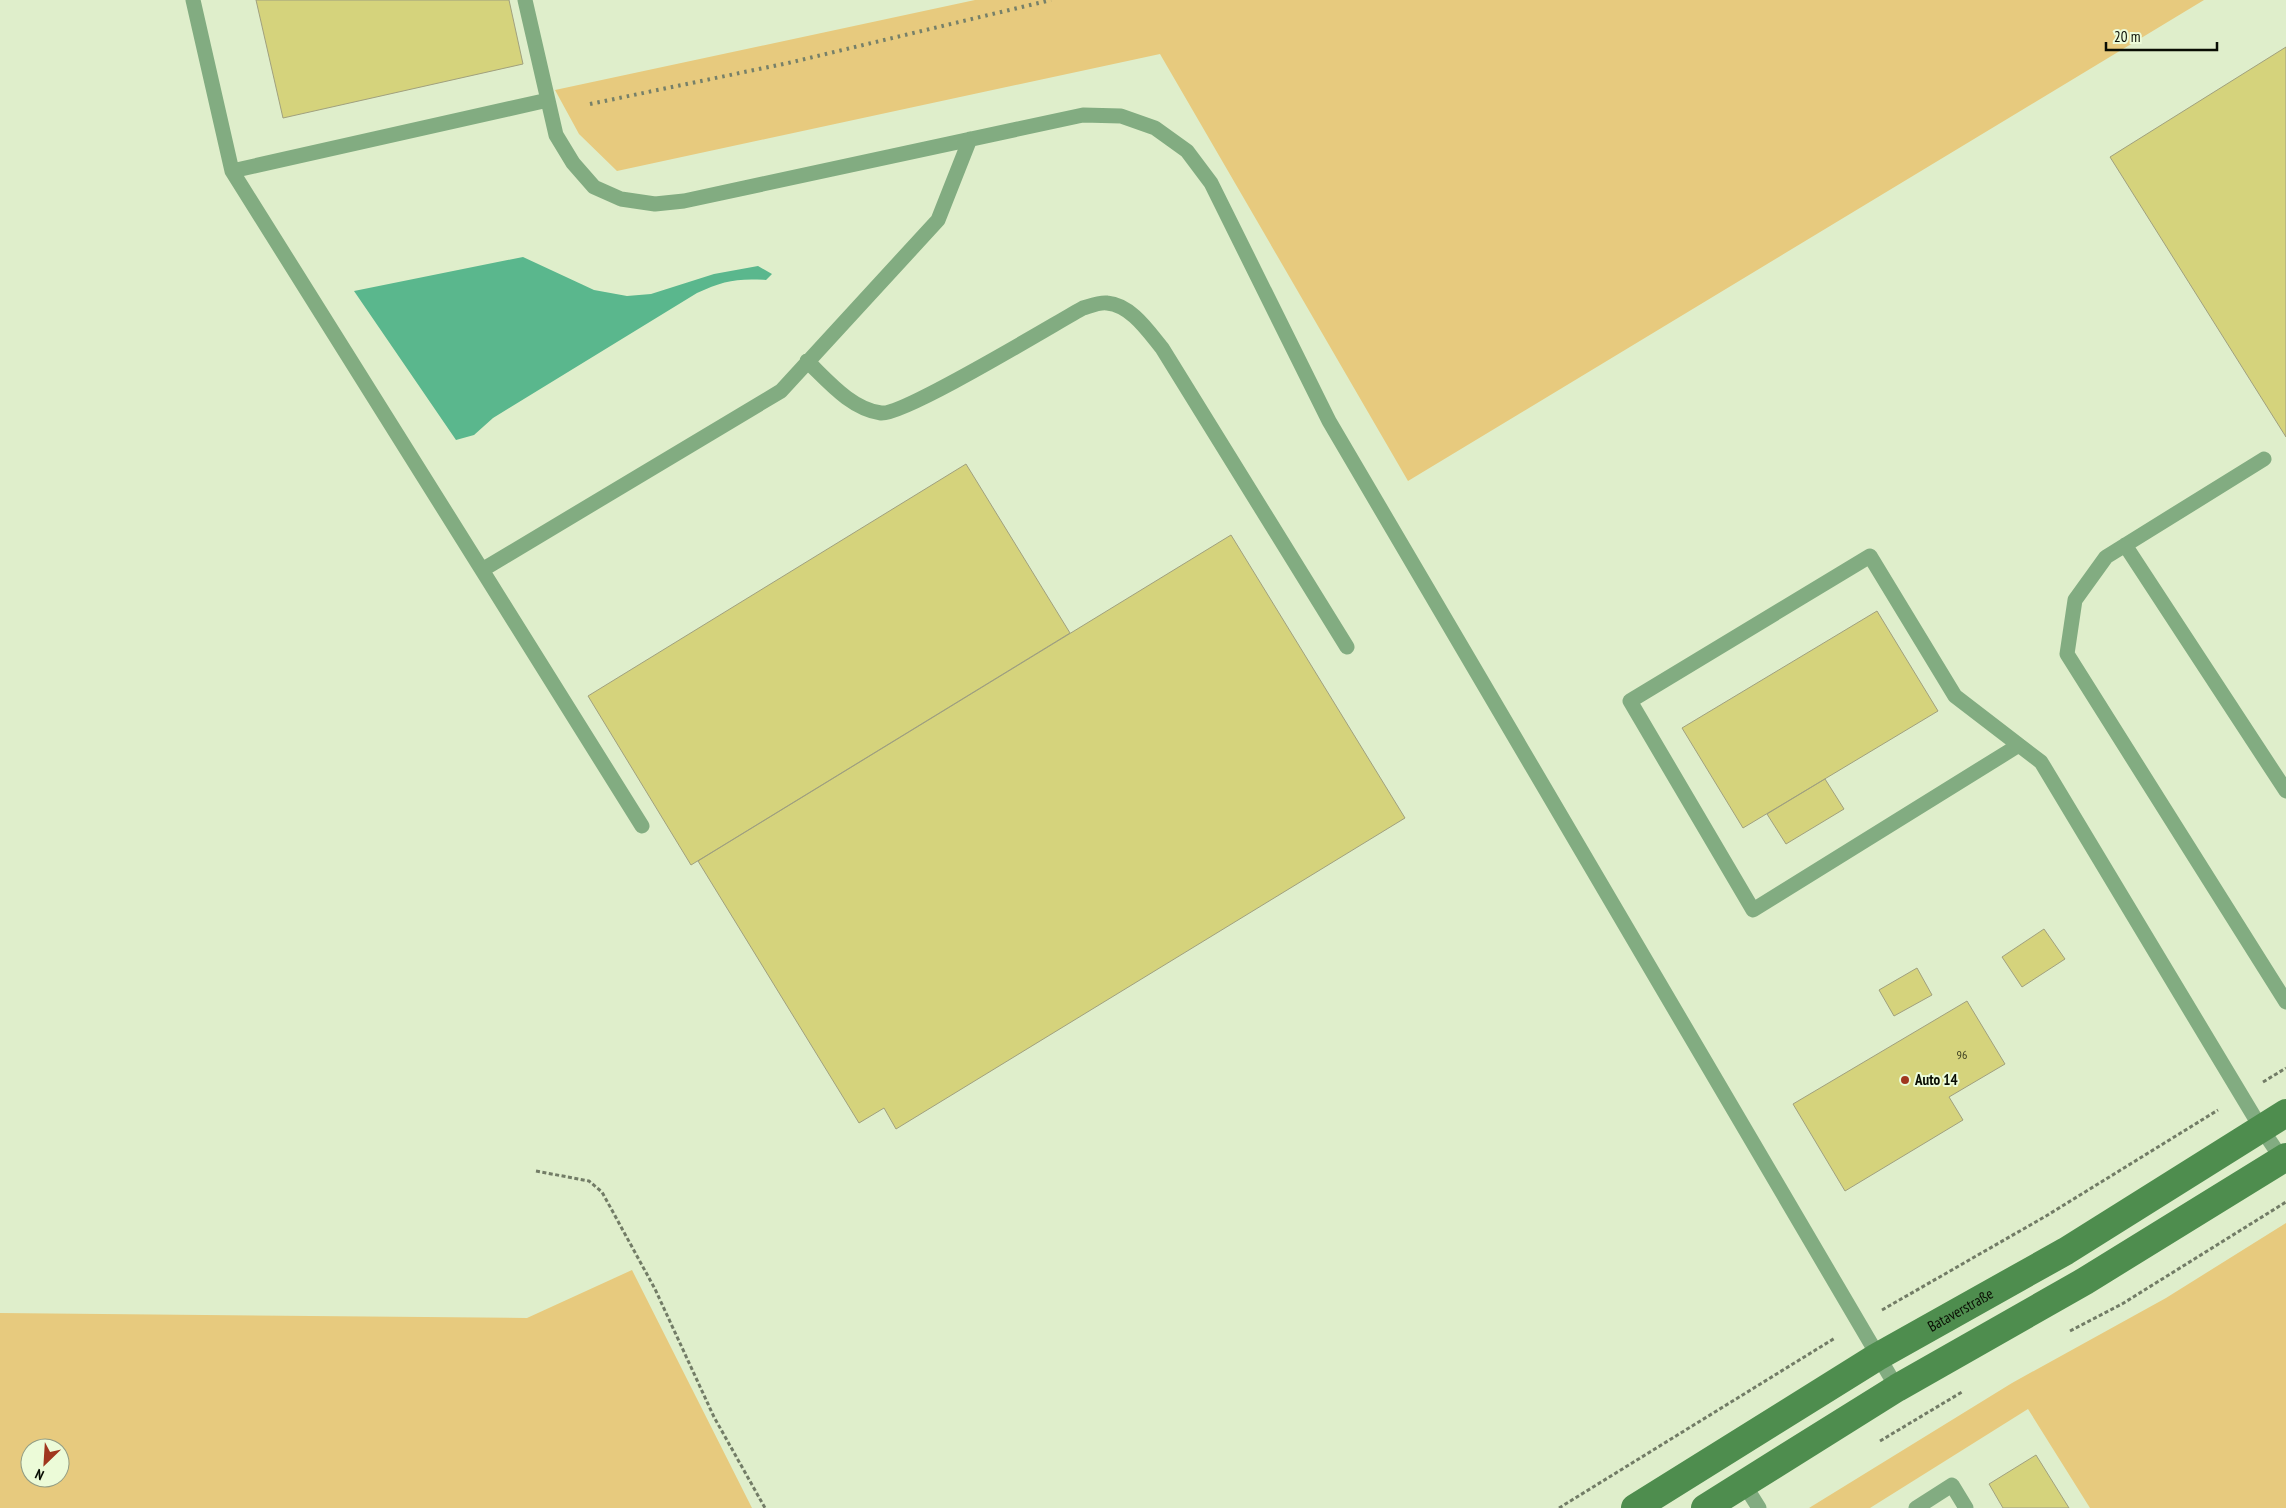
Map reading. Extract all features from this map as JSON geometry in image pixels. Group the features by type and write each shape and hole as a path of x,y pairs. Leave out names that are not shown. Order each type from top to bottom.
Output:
{"street":[{"name":"Bataverstraße","path":"1635,1508 1877,1357 2066,1251 2286,1113"},
{"path":"1705,1508 1897,1388 2086,1281 2284,1158"}],"lane":[{"path":"193,0 232,171 642,826"},
{"path":"525,0 556,134 573,163 594,187 620,199 655,204 684,201 1083,115 1120,116 1155,128 1187,151 1211,183 1329,421 1859,1323 1877,1357 1897,1388"},
{"path":"232,171 548,100"},
{"path":"482,570 781,391 938,220 970,139"},
{"path":"807,361 844,396 864,408 883,414 904,406 948,384 1083,308 1107,303 1121,308 1136,317 1162,348 1347,647"},
{"path":"2264,459 2106,556 2075,600 2067,654 2286,1002"},
{"path":"2125,545 2286,790"},
{"path":"2019,745 1754,910 1630,701 1870,556 1955,696 2019,745 2041,762 2261,1128 2284,1158"},
{"path":"1744,1484 1759,1508"},
{"path":"1916,1508 1952,1485 1966,1508"}],"path":[{"path":"1559,1508 1859,1323 2046,1216 2286,1068"},
{"path":"536,1171 589,1181 602,1192 655,1289 714,1417 764,1508"},
{"path":"2063,1335 2130,1298 2286,1202"},
{"path":"1876,1444 1967,1390"}],"shaded area":[{"path":"975,0 2204,0 1408,481 1160,54 617,171 579,134 555,90"},
{"path":"523,257 594,290 627,296 651,294 714,274 758,266 772,274 766,280 730,281 697,293 493,418 474,435 456,440 354,291"},
{"path":"2286,1223 2286,1508 2090,1508 2028,1409 1870,1508 1809,1508 2012,1383 2166,1298"},
{"path":"632,1270 752,1508 0,1508 0,1313 527,1318"}],"building":[{"path":"256,0 509,0 523,64 283,118"},
{"path":"2286,47 2286,437 2110,157"},
{"path":"966,464 1070,633 691,865 588,696"},
{"path":"1231,535 1405,818 896,1129 884,1108 859,1123 698,861"},
{"path":"1877,611 1938,711 1743,828 1682,728"},
{"path":"1825,779 1844,809 1786,844 1767,814"},
{"path":"2044,929 2065,959 2022,987 2002,957"},
{"path":"1917,968 1932,995 1894,1016 1879,990"},
{"name":"Auto 14","path":"1967,1001 2005,1064 1949,1097 1963,1120 1845,1191 1793,1104"},
{"path":"2036,1455 2069,1508 2003,1508 1989,1484"}],"railway":[{"path":"590,104 788,63 1051,0"}],"place":[{"name":"Auto 14","path":"1905,1080"}]}
